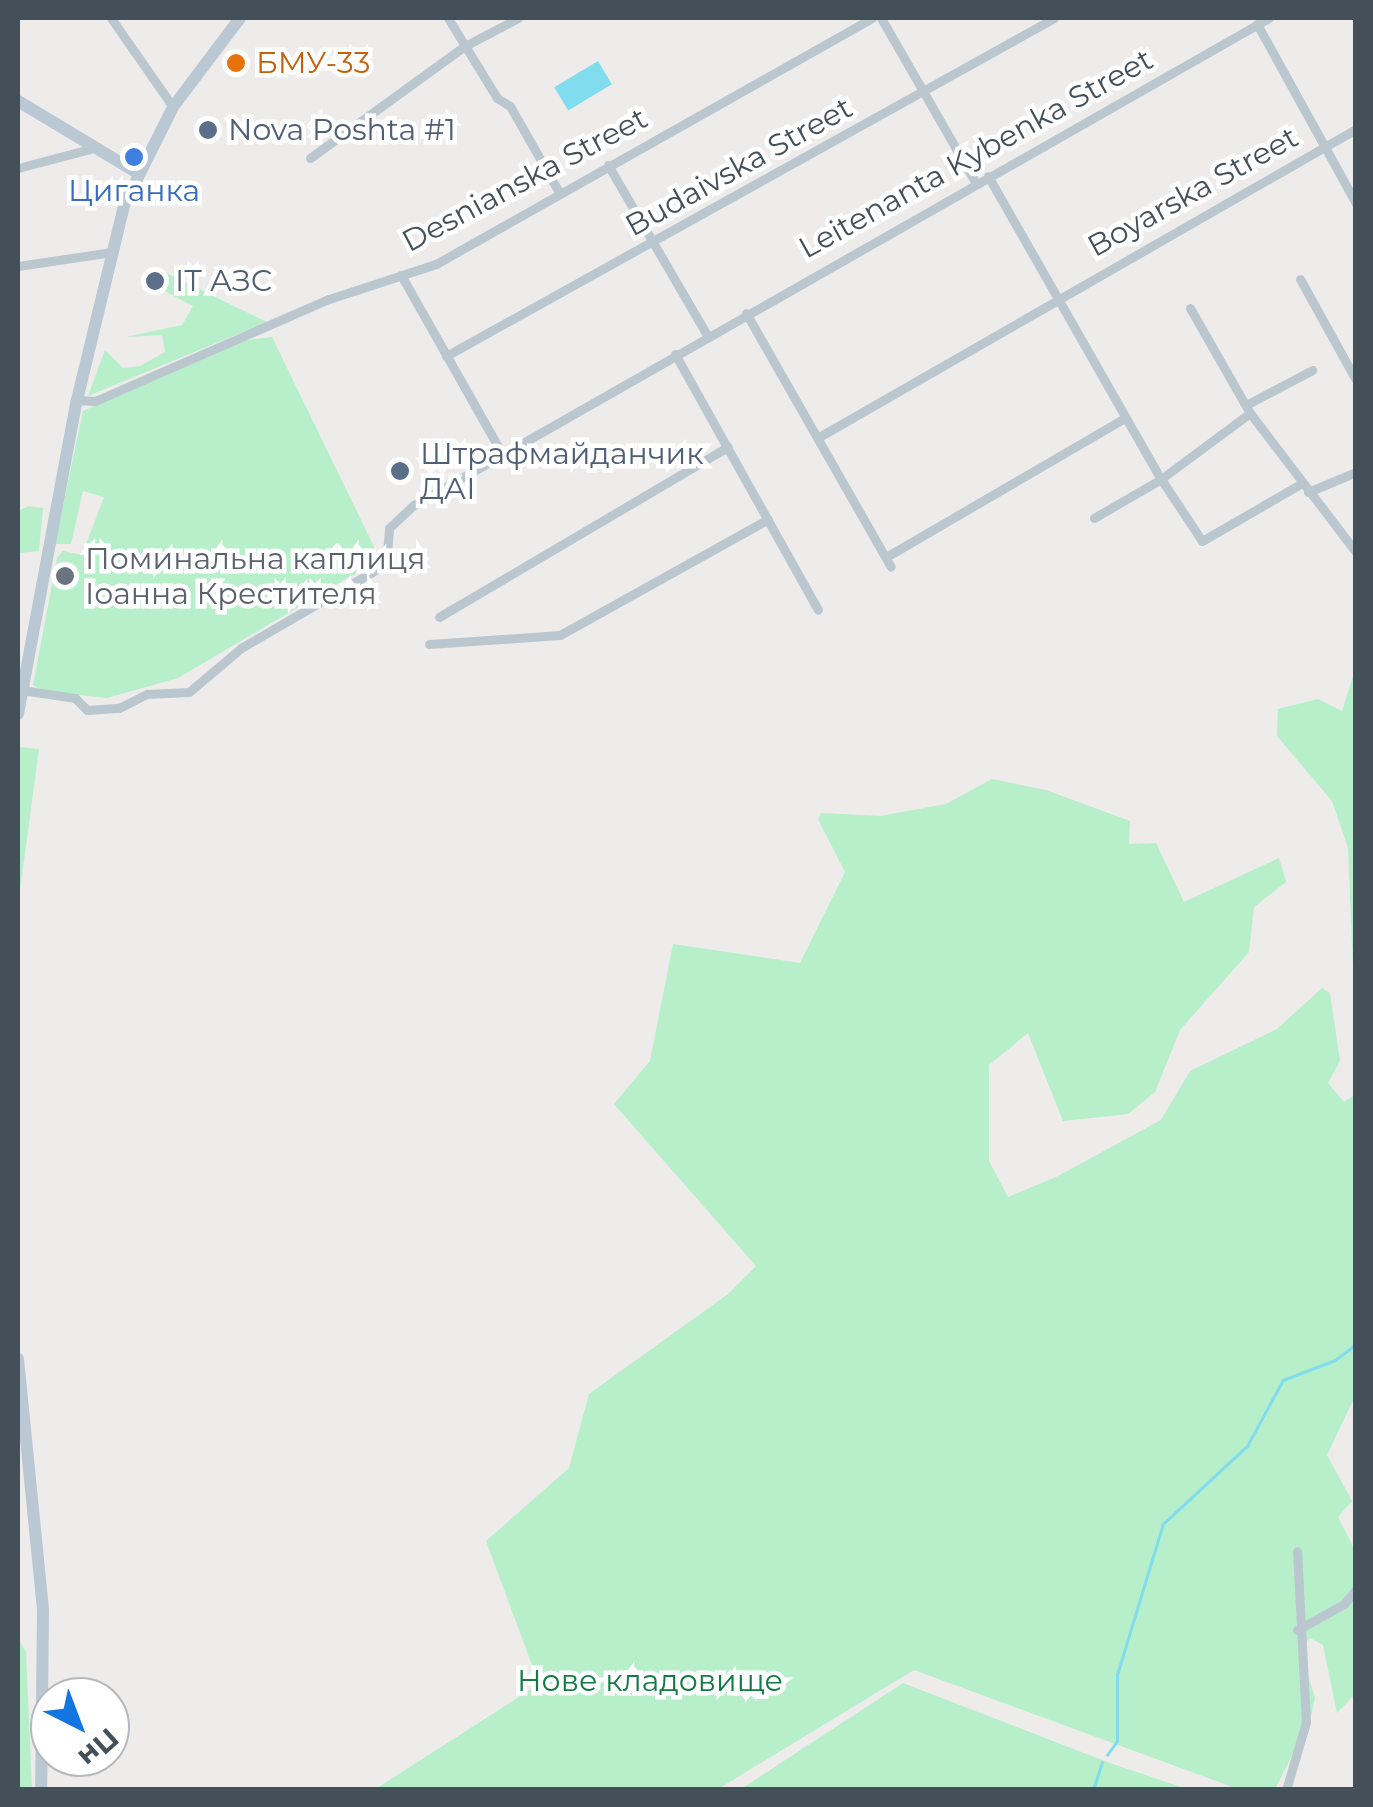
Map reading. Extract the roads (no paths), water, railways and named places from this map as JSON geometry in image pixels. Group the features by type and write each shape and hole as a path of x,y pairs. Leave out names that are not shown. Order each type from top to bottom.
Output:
{"street":[{"path":"111,18 173,108"},
{"path":"18,714 77,400 112,252 136,172 173,108 240,18"},
{"path":"448,18 497,98 510,106 560,194"},
{"path":"310,158 465,46 518,18"},
{"name":"Desnianska Street","path":"77,400 95,401 329,299 436,264 872,18"},
{"path":"881,18 976,183"},
{"name":"Budaivska Street","path":"446,356 1054,18"},
{"name":"Leitenanta Kybenka Street","path":"675,354 1269,18"},
{"path":"1257,24 1356,203"},
{"path":"18,101 90,149 136,172"},
{"name":"Boyarska Street","path":"819,437 1356,129"},
{"path":"18,168 90,149"},
{"path":"608,165 707,335"},
{"path":"988,176 1055,299 1202,541 1305,488 1356,472"},
{"path":"18,266 112,252"},
{"path":"401,275 501,452"},
{"path":"1300,279 1356,380"},
{"path":"1190,308 1248,409 1356,552"},
{"path":"746,313 888,562 1125,418"},
{"path":"22,690 75,698 87,710 119,708 147,694 188,692 242,648 386,564 389,528 398,518 501,452 675,354 818,610"},
{"path":"1094,518 1162,479 1248,409 1312,370"},
{"path":"440,617 728,447"},
{"path":"429,644 560,635 768,519"},
{"path":"18,1359 43,1610 41,1790"},
{"path":"1286,1790 1306,1722 1296,1630 1296,1550"},
{"path":"1296,1630 1344,1604 1356,1589"}],"water":[{"path":"598,61 612,84 568,110 554,87"}],"waterway":[{"path":"1107,1755 1117,1741 1117,1675 1163,1524 1247,1446 1283,1380 1335,1360 1356,1344"},
{"path":"1093,1790 1102,1762"}],"place":[{"name":"БМУ-33","path":"236,63"},
{"name":"Nova Poshta #1","path":"208,130"},
{"name":"Циганка","path":"134,157"},
{"name":"ІТ АЗС","path":"155,281"},
{"name":"Штрафмайданчик ДАІ","path":"400,471"},
{"name":"Поминальна каплиця Іоанна Крестителя","path":"65,576"}],"park label":[{"name":"Нове кладовище","path":"650,1681"}]}
